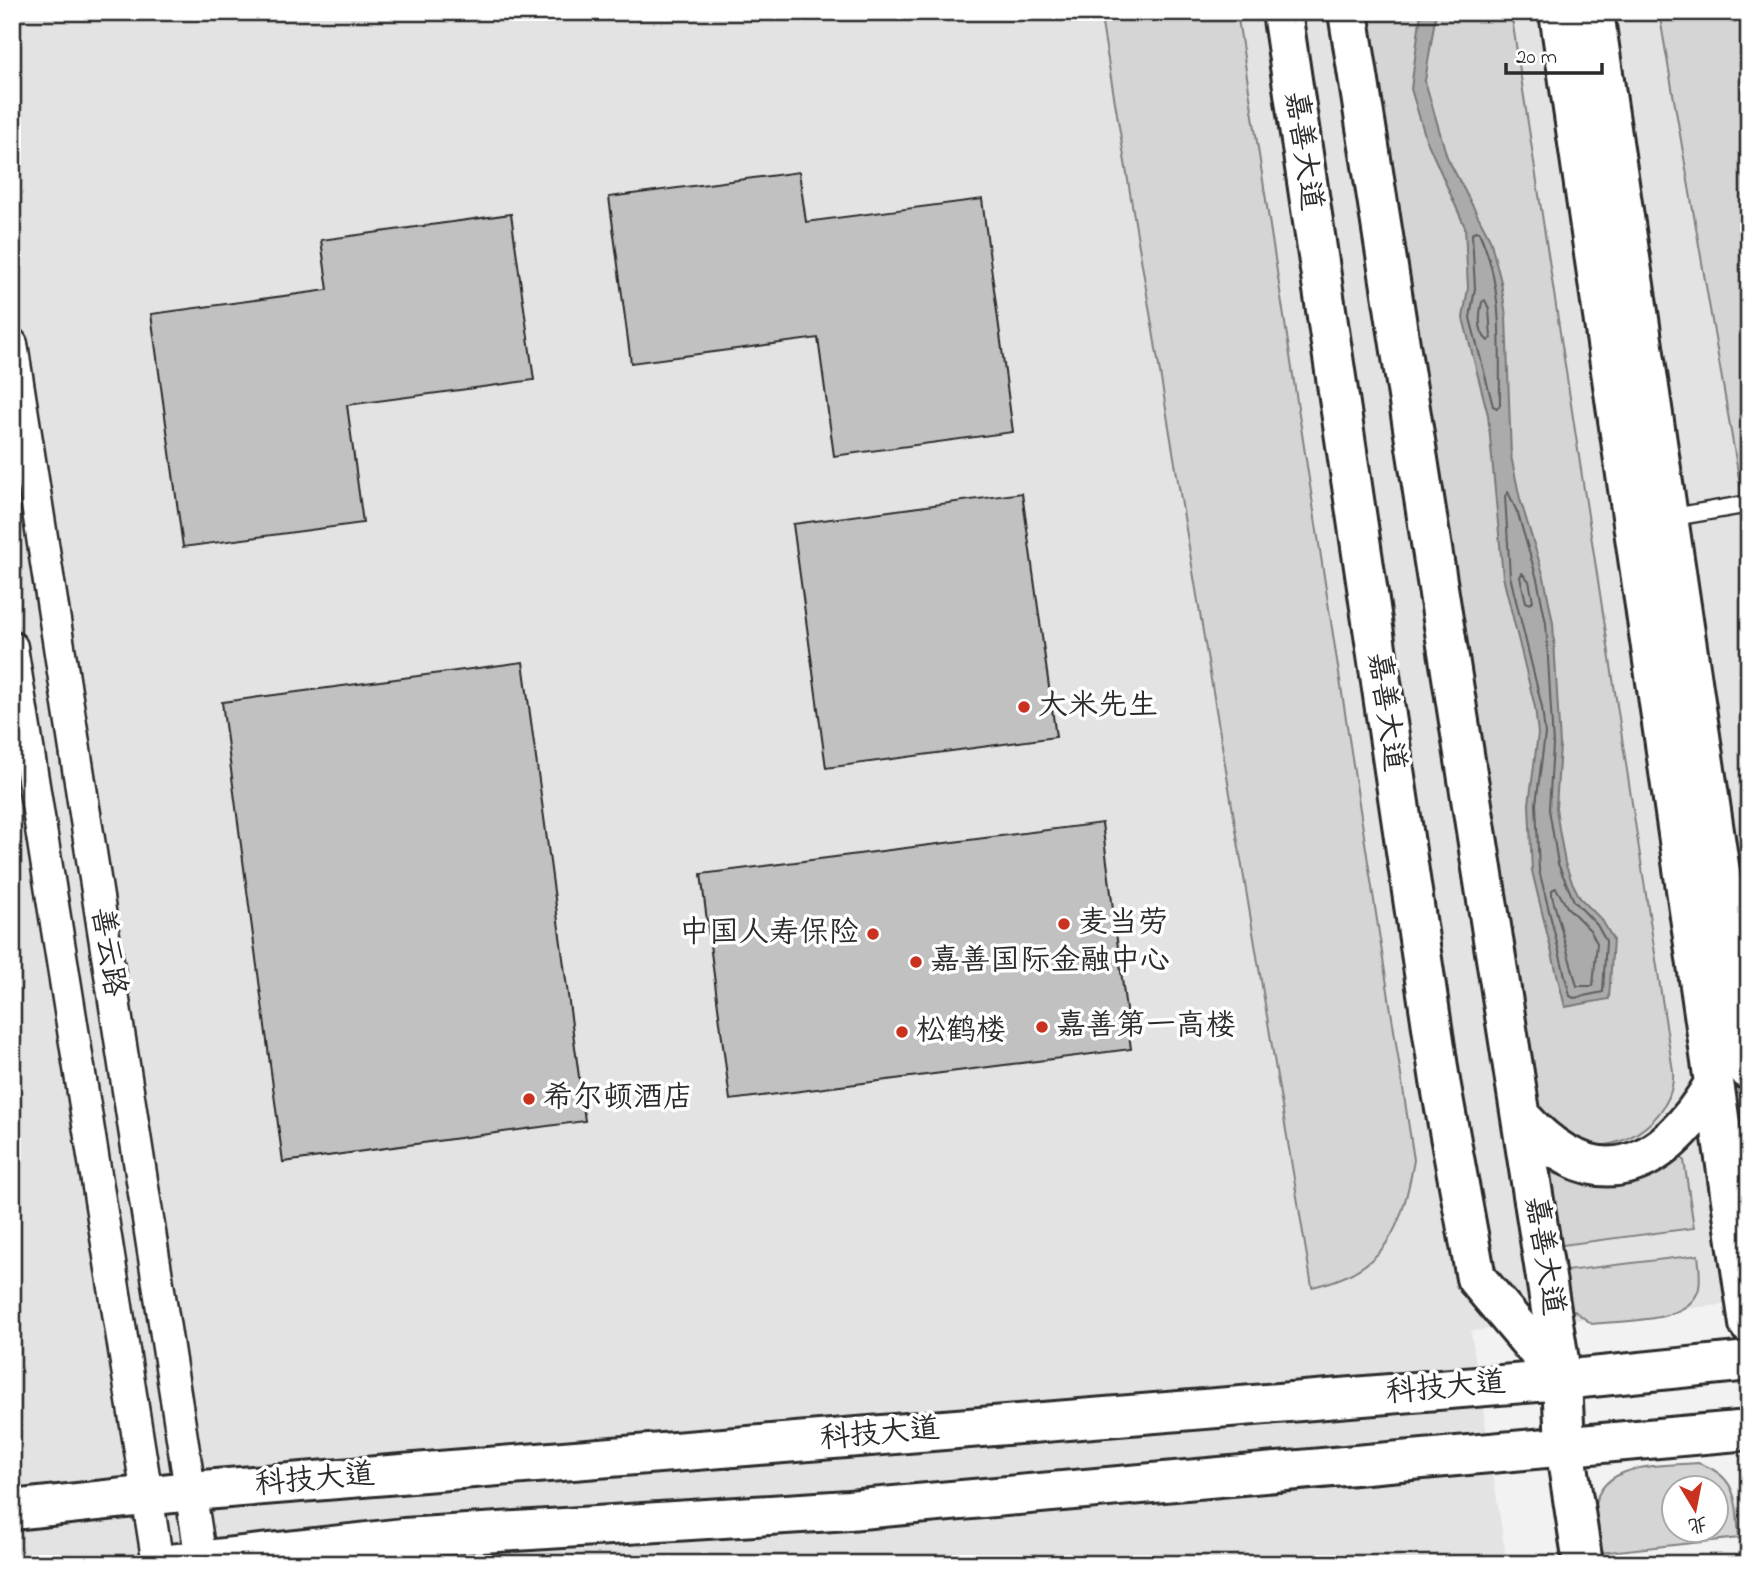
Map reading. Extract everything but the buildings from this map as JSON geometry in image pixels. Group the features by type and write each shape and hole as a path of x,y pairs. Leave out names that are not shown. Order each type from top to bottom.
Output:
{"main road":[{"name":"嘉善大道","path":"1282,12 1440,1082 1476,1278 1562,1380"},
{"name":"嘉善大道","path":"1348,12 1562,1380 1565,1446 1583,1564"},
{"path":"1559,12 1749,1070"},
{"path":"1594,12 1714,1084 1749,1324"},
{"path":"1521,1117 1545,1144 1577,1160 1604,1167 1646,1160 1670,1142 1694,1118 1714,1084"},
{"name":"科技大道","path":"12,1510 191,1491 1562,1380 1749,1361"},
{"path":"186,1562 404,1538 849,1510 1749,1430"}],"street":[{"name":"善云路","path":"12,344 191,1491 186,1562"},
{"name":"善云路","path":"12,647 158,1564"}],"lane":[{"path":"1651,520 1749,504"}],"shaded area":[{"path":"12,12 1749,12 1749,1302 1471,1331 1507,1564 12,1564"},
{"path":"1100,12 1237,12 1414,1160 1396,1226 1374,1258 1337,1280 1312,1287"},
{"path":"1365,12 1511,12 1673,1071 1671,1089 1664,1106 1653,1121 1638,1133 1621,1141 1584,1145 1554,1130 1537,1113"},
{"path":"1659,12 1749,12 1749,550 1740,484"},
{"path":"1680,1157 1684,1160 1694,1228 1555,1246 1547,1172 1596,1185 1619,1186 1647,1176 1667,1162"},
{"path":"1698,1255 1700,1284 1693,1300 1670,1314 1654,1318 1592,1324 1565,1304 1557,1272"},
{"path":"1698,1463 1720,1474 1660,1474 1660,1544 1683,1544 1599,1553 1594,1515 1597,1497 1605,1485 1617,1476 1648,1467"},
{"path":"1730,1488 1737,1512 1739,1538 1730,1539"}],"water":[{"path":"1421,12 1436,12 1425,81 1447,157 1490,239 1501,282 1506,316 1511,456 1520,499 1544,577 1553,623 1560,745 1556,808 1565,863 1580,898 1602,920 1613,939 1609,999 1565,1007 1532,871 1529,804 1538,734 1535,707 1503,577 1488,415 1463,318 1468,288 1465,227 1426,139 1411,89"}],"place":[{"name":"大米先生","path":"1024,707"},
{"name":"麦当劳","path":"1064,924"},
{"name":"中国人寿保险","path":"873,934"},
{"name":"嘉善国际金融中心","path":"916,962"},
{"name":"嘉善第一高楼","path":"1042,1027"},
{"name":"松鹤楼","path":"902,1032"},
{"name":"希尔顿酒店","path":"529,1099"}]}
